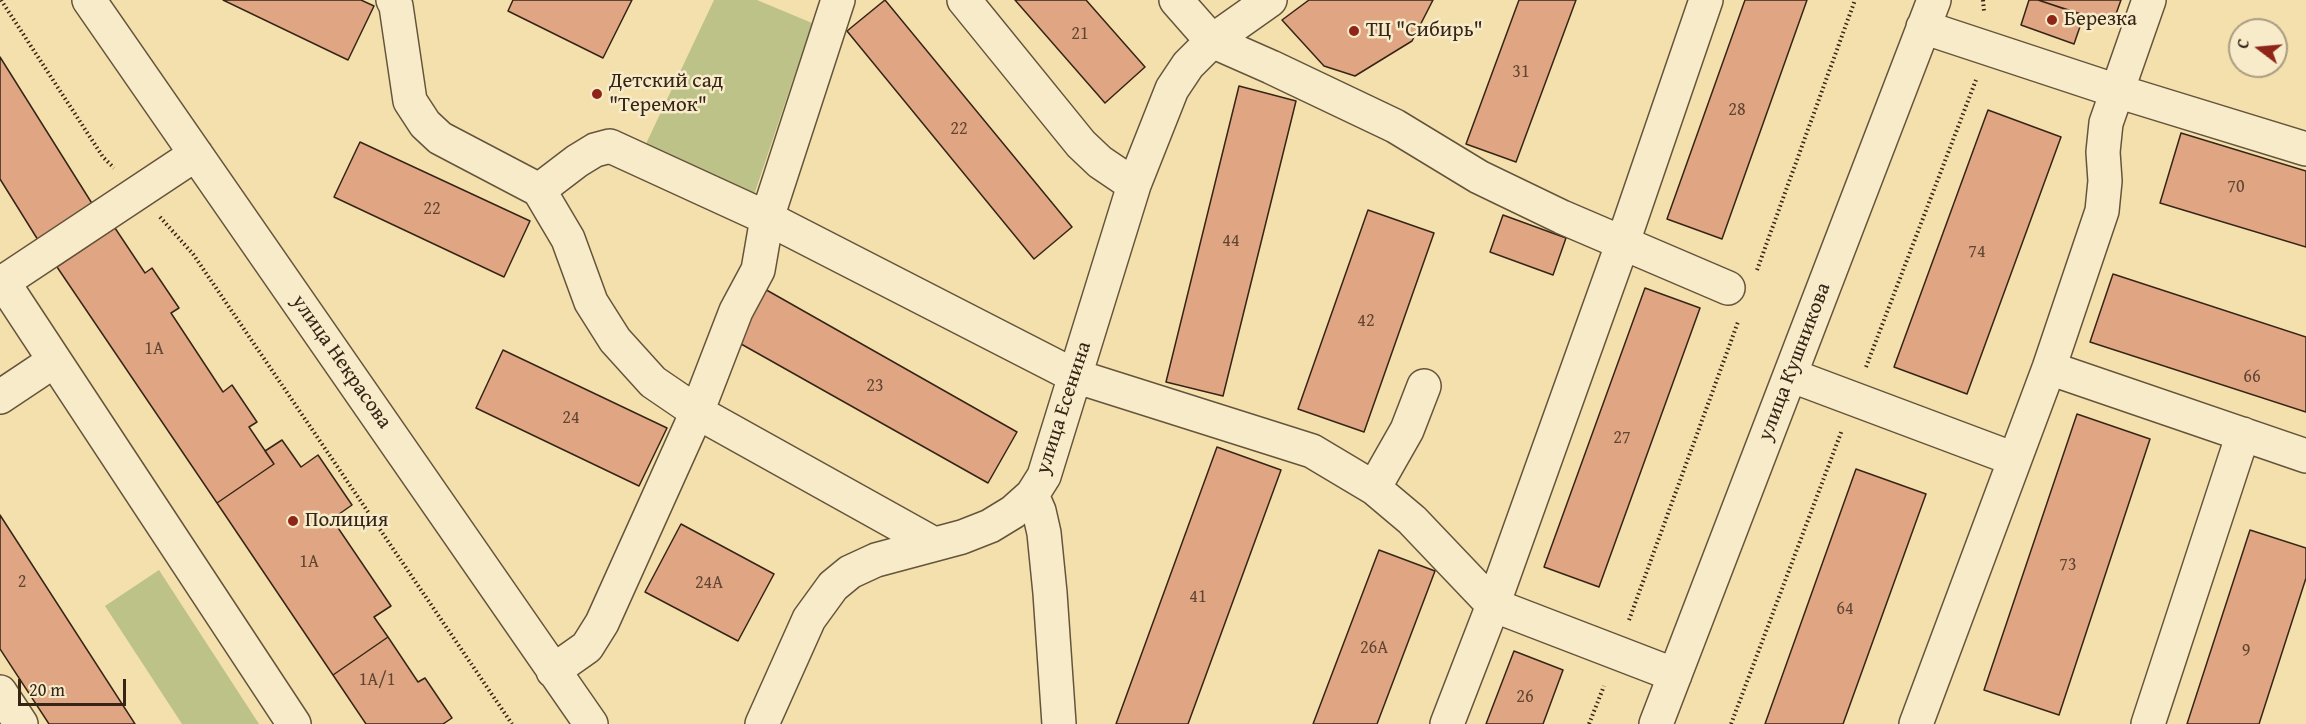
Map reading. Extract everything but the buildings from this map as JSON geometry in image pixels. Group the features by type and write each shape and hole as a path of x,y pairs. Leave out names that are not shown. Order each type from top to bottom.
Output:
{"street":[{"name":"улица Некрасова","path":"89,0 591,724"},
{"path":"393,0 396,6 411,101 425,124 440,138 539,190 568,238 591,302 615,340 653,382 697,412 934,544"},
{"path":"554,671 587,647 602,623 697,412 736,311 758,270 767,218 838,0"},
{"path":"964,0 1081,144 1100,162 1134,186"},
{"path":"1176,0 1212,41 1395,126 1479,177 1562,217 1623,242 1734,301"},
{"name":"улица Есенина","path":"762,724 809,619 833,586 850,572 876,560 990,526 1012,512 1032,495 1044,476 1134,186 1172,89 1188,65 1212,41 1270,0"},
{"path":"1447,724 1493,605 1623,242 1706,0"},
{"path":"1916,724 2049,368 2102,211 2106,123 2149,0"},
{"path":"1929,14 2117,92 2306,149"},
{"name":"улица Кушникова","path":"1656,724 1929,14"},
{"path":"539,190 576,161 596,150 610,146 767,218 1075,376 1312,451 1374,488 1412,520 1493,605 1675,675"},
{"path":"196,154 1,280 294,724"},
{"path":"0,397 54,361"},
{"path":"2049,368 2306,456"},
{"path":"1790,375 2014,459"},
{"path":"1374,488 1407,430 1424,386"},
{"path":"2148,724 2243,434"},
{"path":"1032,495 1039,511 1044,533 1059,724"},
{"path":"0,692 21,724"}],"path":[{"path":"1,0 103,158 193,254 512,724"},
{"path":"1756,270 1855,0"},
{"path":"1589,724 1617,653 1734,301"}],"green space":[{"path":"714,0 757,0 812,23 752,201 644,148"},
{"path":"159,570 259,724 182,724 105,606"}],"place":[{"name":"Березка","path":"2052,20"},
{"name":"ТЦ \"Сибирь\"","path":"1354,31"},
{"name":"Детский сад \"Теремок\"","path":"597,94"},
{"name":"Полиция","path":"293,521"}]}
